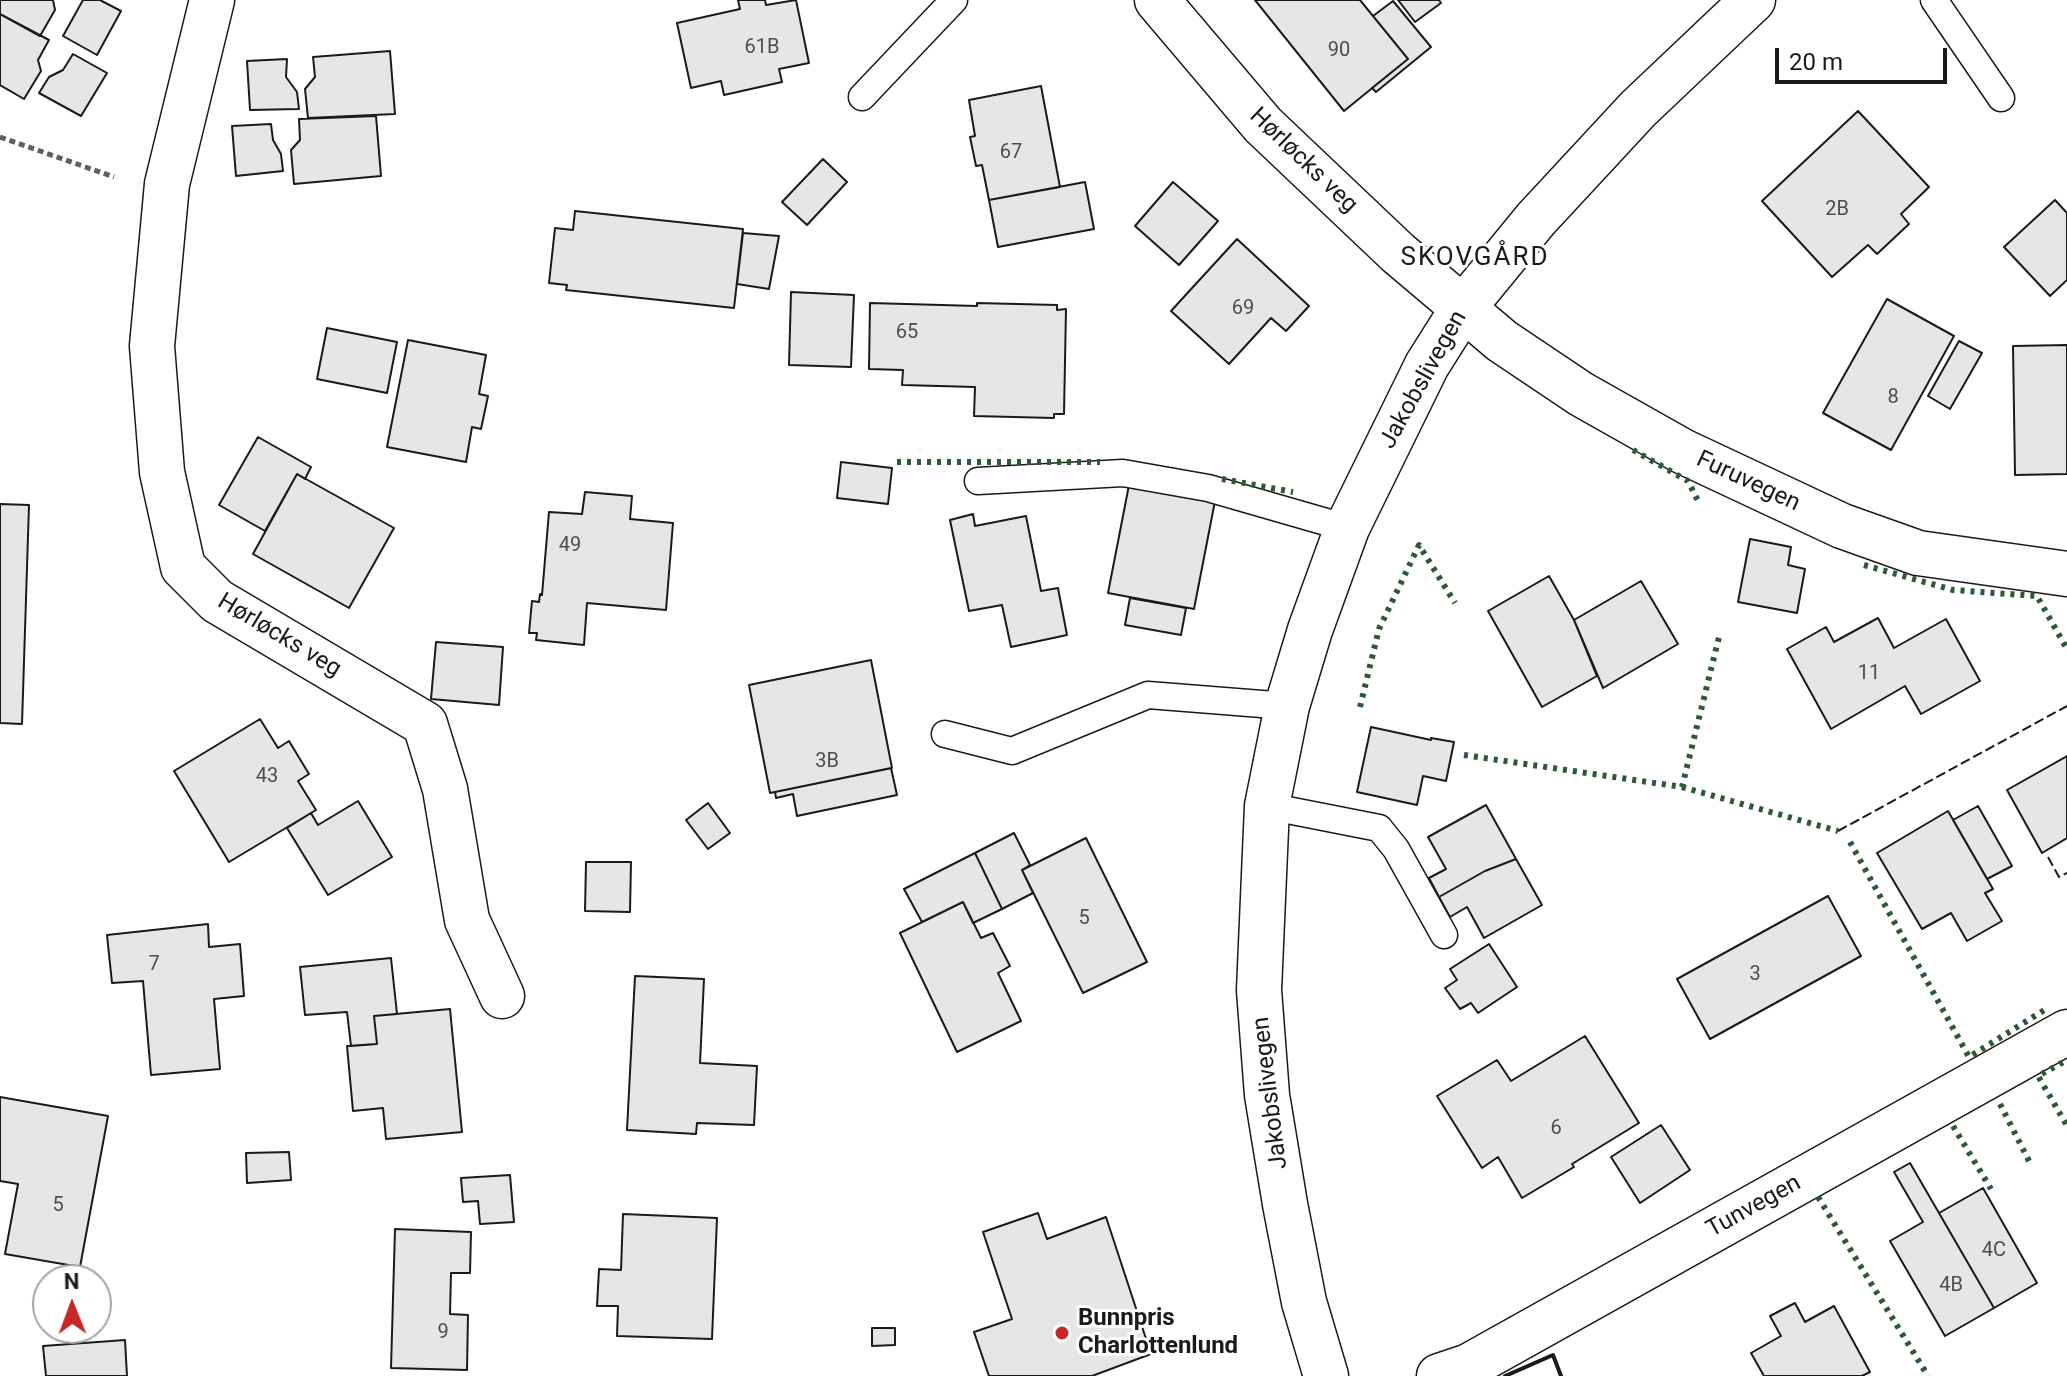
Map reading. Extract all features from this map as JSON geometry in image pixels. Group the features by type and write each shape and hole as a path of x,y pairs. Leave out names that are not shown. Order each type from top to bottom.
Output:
{"street":[{"name":"Hørløcks veg","path":"212,0 167,184 152,346 162,472 183,567 217,601 425,724 445,789 467,920 502,996"},
{"name":"Hørløcks veg","path":"1157,0 1263,125 1398,253 1463,308"},
{"name":"Jakobslivegen","path":"1326,1376 1304,1302 1285,1204 1267,1095 1259,990 1267,806 1287,706 1310,630 1347,528 1427,365 1463,308 1536,219 1618,131 1753,0"},
{"name":"Furuvegen","path":"1463,308 1502,341 1581,394 1682,451 1842,526 1918,553 2067,574"},
{"name":"Tunvegen","path":"1439,1376 1469,1366 2067,1032"}],"lane":[{"path":"862,97 954,0"},
{"path":"1934,0 2001,98"},
{"path":"978,481 1123,473 1208,488 1347,528"},
{"path":"945,734 1012,751 1148,695 1287,706"},
{"path":"1267,806 1379,828 1396,849 1444,935"}],"path":[{"path":"0,137 112,176 167,184"}],"building":[{"path":"0,0 53,0 55,10 40,36 0,14"},
{"path":"83,0 100,0 121,11 97,55 63,36"},
{"path":"738,0 765,0 766,5 796,0 809,63 779,69 782,82 724,95 721,81 691,88 677,23 740,9"},
{"path":"1255,0 1360,0 1408,59 1344,111"},
{"path":"1398,0 1439,0 1441,3 1415,22"},
{"path":"1393,1 1431,47 1376,92 1372,88 1408,59 1373,16"},
{"path":"0,14 49,40 38,60 41,71 24,99 0,85"},
{"path":"390,51 395,114 308,118 305,89 315,77 313,57"},
{"path":"73,54 107,73 81,116 39,93 49,77 63,70"},
{"path":"287,59 286,77 297,92 299,109 250,110 247,61"},
{"path":"1041,86 1060,187 989,200 982,165 976,166 970,137 975,136 969,100"},
{"path":"1858,111 1929,187 1901,214 1909,224 1877,254 1868,245 1832,277 1762,201"},
{"path":"376,116 381,176 294,184 291,150 300,140 299,119"},
{"path":"271,124 283,171 236,176 232,126"},
{"path":"823,159 847,182 807,225 782,202"},
{"path":"1085,182 1094,229 998,247 989,200"},
{"path":"1173,182 1218,221 1179,265 1135,226"},
{"path":"2055,200 2067,213 2067,280 2050,296 2004,247"},
{"path":"575,211 743,229 734,308 566,290 567,285 549,283 555,228 573,230"},
{"path":"743,233 779,236 769,289 737,284"},
{"path":"1237,239 1309,306 1286,331 1271,318 1229,364 1171,311"},
{"path":"791,292 854,295 851,367 789,365"},
{"path":"1887,299 1954,336 1891,450 1823,413"},
{"path":"870,303 1057,305 1057,310 1066,309 1064,414 1054,414 1054,418 974,416 975,387 902,385 903,370 869,369"},
{"path":"327,328 397,342 387,393 317,379"},
{"path":"408,340 486,355 479,394 488,396 481,429 472,427 466,462 387,447"},
{"path":"1959,341 1982,353 1950,409 1928,396"},
{"path":"2067,345 2067,474 2015,475 2013,346"},
{"path":"258,437 311,467 305,479 297,474 265,531 219,505"},
{"path":"841,462 892,468 888,504 837,498"},
{"path":"297,474 394,528 349,608 253,554"},
{"path":"1129,485 1215,501 1194,609 1108,593"},
{"path":"585,492 632,496 630,519 673,523 666,610 587,603 584,645 536,640 537,633 529,633 532,601 539,602 542,595 549,512 582,514"},
{"path":"0,504 29,505 22,724 0,723"},
{"path":"973,514 975,526 1026,516 1041,591 1058,588 1067,635 1011,647 1002,605 969,611 950,520"},
{"path":"1750,539 1791,547 1788,565 1805,569 1797,613 1738,602"},
{"path":"1549,576 1574,620 1597,676 1542,707 1488,611"},
{"path":"1641,581 1678,644 1603,688 1574,620"},
{"path":"1130,598 1186,608 1181,635 1125,625"},
{"path":"1878,618 1894,648 1946,619 1980,681 1921,714 1905,686 1831,729 1787,649 1826,627 1834,642"},
{"path":"436,642 503,647 499,705 431,699"},
{"path":"871,660 892,768 770,793 749,685"},
{"path":"260,719 278,748 289,741 309,774 298,781 316,810 229,862 174,771"},
{"path":"1371,727 1454,742 1446,781 1423,776 1417,805 1357,792"},
{"path":"2067,756 2067,838 2042,853 2007,790"},
{"path":"891,768 897,795 797,816 793,794 776,798 775,792"},
{"path":"358,801 392,857 328,895 287,828 311,813 318,825"},
{"path":"708,803 730,833 708,849 686,820"},
{"path":"1486,805 1516,859 1485,871 1439,897 1429,878 1446,869 1428,837"},
{"path":"1978,806 2012,866 1987,879 1953,820"},
{"path":"1948,811 1993,889 1985,893 2002,921 1967,941 1951,913 1922,929 1877,853"},
{"path":"1014,833 1030,865 1022,870 1033,893 1002,909 975,853"},
{"path":"1086,838 1147,962 1083,993 1022,870"},
{"path":"975,853 1002,909 973,923 963,902 922,922 904,889"},
{"path":"1516,859 1542,905 1484,938 1467,907 1450,917 1439,897 1485,871"},
{"path":"586,862 631,862 630,912 585,911"},
{"path":"1828,896 1861,956 1710,1039 1677,979"},
{"path":"963,902 981,938 993,933 1010,966 998,973 1021,1021 957,1052 900,933"},
{"path":"208,924 209,947 240,944 244,996 214,999 220,1069 151,1075 143,981 112,983 107,935"},
{"path":"1489,944 1517,987 1478,1013 1471,1003 1460,1009 1445,988 1457,980 1450,969"},
{"path":"391,958 397,1014 374,1016 377,1044 351,1046 347,1012 305,1015 300,967"},
{"path":"635,976 704,979 700,1063 757,1066 754,1125 697,1123 696,1134 627,1130"},
{"path":"450,1009 462,1132 386,1139 383,1108 353,1111 347,1046 377,1044 374,1016"},
{"path":"1585,1036 1639,1123 1522,1198 1498,1157 1482,1168 1437,1096 1497,1060 1511,1081"},
{"path":"0,1097 108,1116 81,1264 5,1254 18,1184 0,1181"},
{"path":"1661,1125 1690,1170 1640,1203 1611,1157"},
{"path":"289,1152 291,1180 247,1183 246,1153"},
{"path":"1910,1163 1994,1308 1945,1336 1890,1241 1923,1222 1894,1172"},
{"path":"510,1175 514,1222 480,1224 478,1201 463,1202 461,1178"},
{"path":"1983,1188 2037,1283 1994,1308 1939,1213"},
{"path":"1038,1213 1047,1239 1106,1217 1151,1354 1092,1376 989,1376 974,1332 1012,1319 983,1232"},
{"path":"623,1214 717,1218 712,1339 617,1336 618,1306 597,1306 599,1269 621,1270"},
{"path":"395,1229 471,1232 470,1273 451,1273 450,1314 468,1315 467,1370 391,1368"},
{"path":"1795,1303 1805,1322 1834,1306 1870,1372 1862,1376 1764,1376 1751,1353 1781,1336 1770,1316"},
{"path":"872,1328 895,1328 895,1345 872,1346"},
{"path":"125,1340 127,1376 46,1376 43,1346 112,1344 112,1341"}],"hedge":[{"path":"1633,450 1688,481 1699,503"},
{"path":"897,462 1100,462"},
{"path":"1222,479 1293,492"},
{"path":"1360,707 1379,629 1419,545 1455,603"},
{"path":"1864,565 1953,590 2037,596 2067,649"},
{"path":"1464,755 1682,787 1719,637"},
{"path":"1682,787 1838,831"},
{"path":"1850,842 1969,1057 2046,1009"},
{"path":"2066,1124 2038,1076 2067,1060"},
{"path":"2000,1104 2030,1163"},
{"path":"1953,1126 1991,1189"},
{"path":"1818,1197 1928,1376"}],"fence":[{"path":"1838,831 2067,706"},
{"path":"2048,857 2059,877 2067,873"}],"wall":[{"path":"1505,1376 1553,1355 1561,1376"}],"place":[{"name":"Bunnpris Charlottenlund","path":"1062,1333"}],"district":[{"name":"SKOVGÅRD","path":"1475,258"}]}
